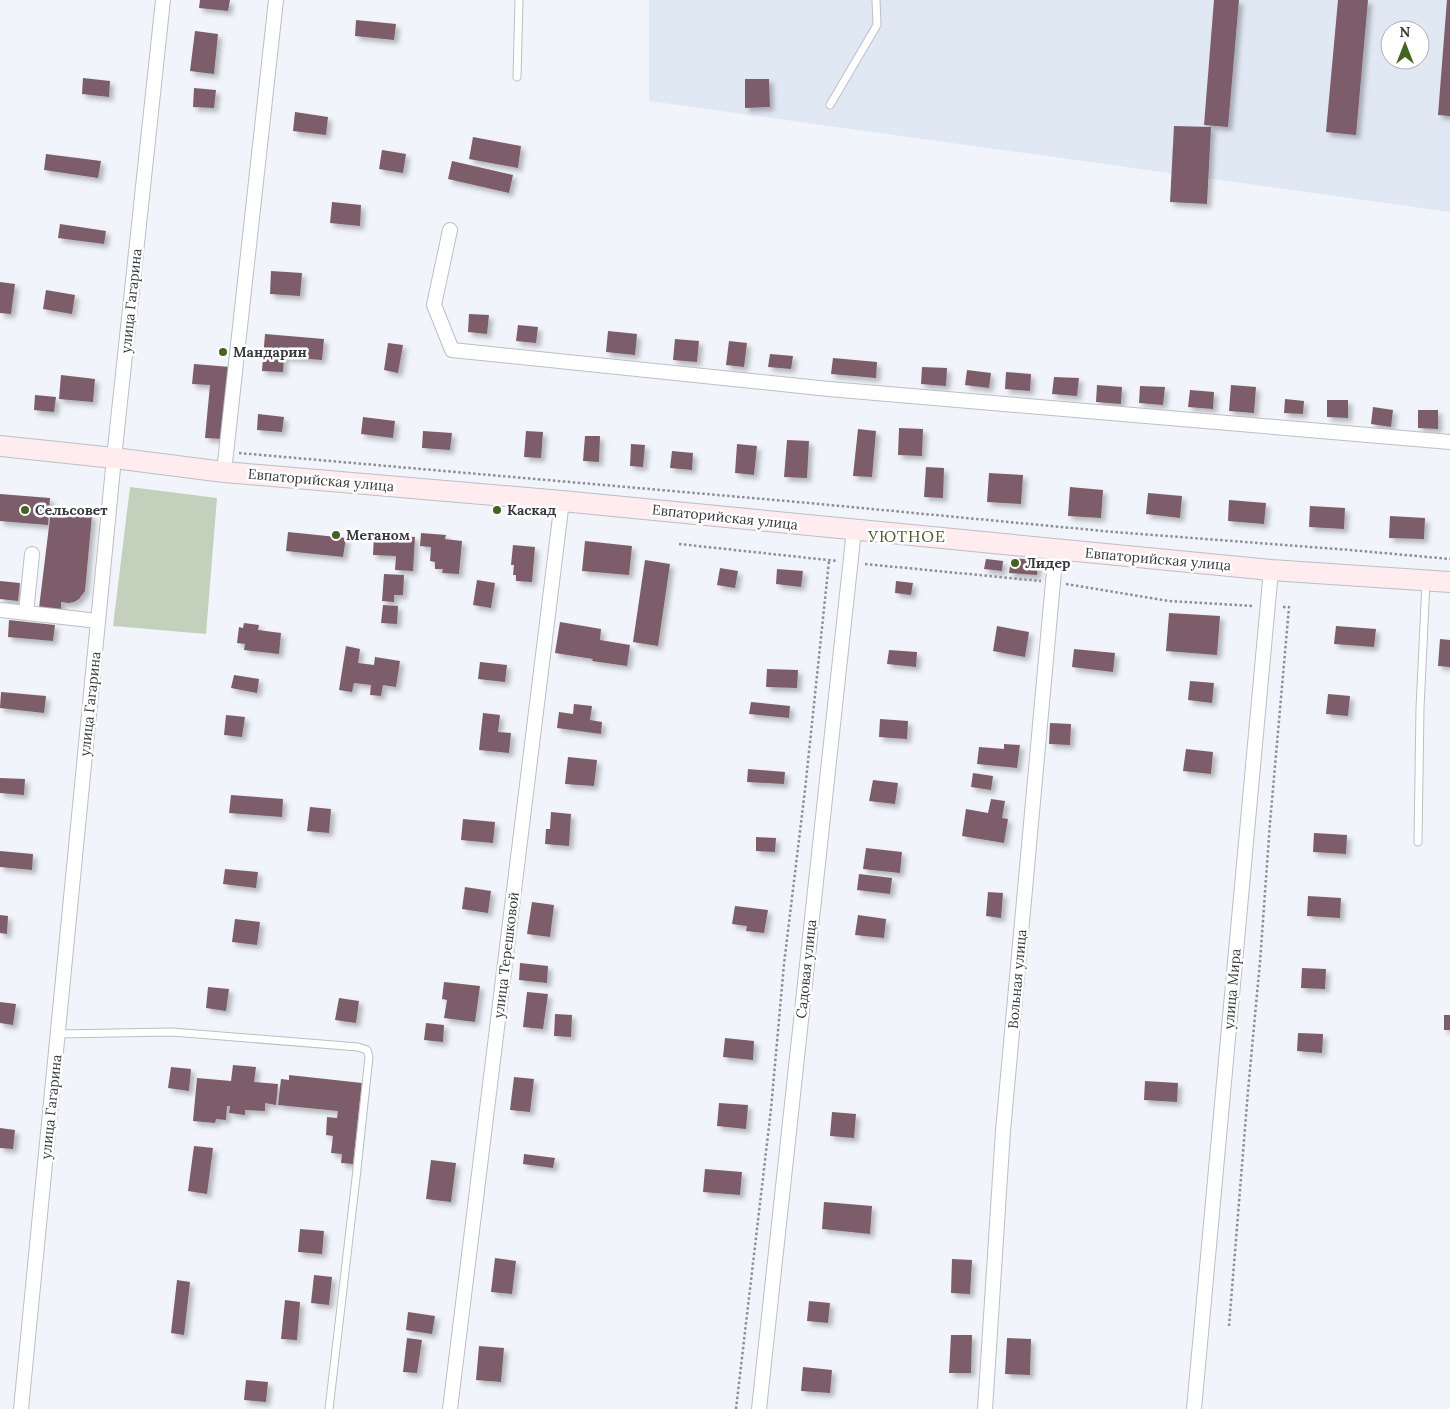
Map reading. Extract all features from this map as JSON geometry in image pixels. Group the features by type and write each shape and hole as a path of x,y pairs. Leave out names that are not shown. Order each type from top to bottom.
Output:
{"main road":[{"name":"Евпаторийская улица","path":"0,446 224,472 562,502 1271,570 1450,582"}],"street":[{"name":"улица Гагарина","path":"20,1409 114,458 163,0"},
{"path":"224,472 276,0"},
{"path":"450,230 434,305 452,350 829,389 1450,442"},
{"name":"улица Терешковой","path":"450,1409 562,502"},
{"name":"Садовая улица","path":"759,1409 854,530"},
{"name":"Вольная улица","path":"985,1409 1003,1131 1056,549"},
{"path":"26,613 32,554"},
{"name":"улица Мира","path":"1194,1409 1271,570"},
{"path":"0,610 98,621"}],"lane":[{"path":"517,77 519,0"},
{"path":"830,105 877,25 876,0"},
{"path":"1418,842 1420,708 1426,581"},
{"path":"58,1034 172,1032 358,1047 367,1050 369,1057 329,1409"}],"path":[{"path":"227,452 1114,532 1450,559"},
{"path":"679,544 1053,582 1169,601 1288,607 1230,1326"},
{"path":"736,1409 771,1109 784,964 805,790 829,560"}],"shaded area":[{"path":"649,0 1450,0 1450,212 649,101"}],"green space":[{"path":"130,487 217,498 206,634 113,626"}],"building":[{"path":"200,0 230,0 228,11 199,8"},
{"path":"1214,0 1239,0 1228,127 1204,125"},
{"path":"1338,0 1368,0 1356,135 1326,132"},
{"path":"1447,0 1450,0 1450,116 1438,115"},
{"path":"356,20 396,24 394,40 355,36"},
{"path":"195,31 218,34 214,74 190,71"},
{"path":"83,78 110,81 109,97 82,94"},
{"path":"745,79 769,79 770,107 745,108"},
{"path":"194,88 216,90 214,108 193,107"},
{"path":"295,112 328,117 326,135 293,131"},
{"path":"1174,126 1211,127 1207,204 1170,202"},
{"path":"473,137 521,146 518,168 469,159"},
{"path":"382,150 406,154 403,173 379,169"},
{"path":"46,154 101,161 98,178 44,170"},
{"path":"452,161 513,175 509,193 448,179"},
{"path":"332,202 361,205 360,226 330,223"},
{"path":"60,224 106,231 104,244 58,238"},
{"path":"271,271 302,273 300,296 270,294"},
{"path":"0,282 15,284 11,314 0,313"},
{"path":"46,290 75,295 72,314 43,309"},
{"path":"469,314 489,315 487,334 468,332"},
{"path":"518,325 538,327 536,343 516,341"},
{"path":"608,331 637,334 635,355 606,352"},
{"path":"265,334 324,339 322,360 284,357 283,372 262,371"},
{"path":"675,339 699,341 697,362 673,360"},
{"path":"729,341 747,343 744,367 726,365"},
{"path":"388,343 403,345 398,373 384,370"},
{"path":"770,354 793,356 791,369 768,367"},
{"path":"833,358 877,362 876,378 831,374"},
{"path":"194,364 230,367 223,439 205,438 210,385 192,384"},
{"path":"922,367 947,368 946,386 921,384"},
{"path":"967,370 991,373 989,388 965,385"},
{"path":"1006,372 1031,374 1030,391 1005,389"},
{"path":"61,375 95,379 93,402 59,399"},
{"path":"1054,377 1079,378 1077,396 1052,394"},
{"path":"1097,385 1122,387 1121,404 1096,402"},
{"path":"1231,385 1256,387 1254,413 1229,411"},
{"path":"1140,386 1165,387 1163,405 1139,403"},
{"path":"1190,390 1214,392 1213,409 1188,407"},
{"path":"35,395 56,397 54,412 34,410"},
{"path":"1285,399 1304,401 1303,414 1284,413"},
{"path":"1327,400 1348,400 1348,418 1327,417"},
{"path":"1373,407 1393,410 1391,427 1371,424"},
{"path":"1418,410 1438,410 1438,429 1418,428"},
{"path":"258,414 284,417 282,432 257,430"},
{"path":"363,417 395,421 393,438 361,434"},
{"path":"899,428 923,429 922,456 898,455"},
{"path":"858,429 876,431 872,477 853,476"},
{"path":"423,431 452,433 450,450 422,448"},
{"path":"526,431 543,432 541,458 524,457"},
{"path":"585,436 600,436 599,462 583,461"},
{"path":"787,440 809,441 807,478 784,477"},
{"path":"631,444 645,445 643,467 630,466"},
{"path":"737,444 757,446 754,475 735,473"},
{"path":"672,451 693,453 692,470 670,468"},
{"path":"926,467 944,468 943,498 924,497"},
{"path":"989,473 1023,475 1021,504 987,502"},
{"path":"1070,487 1103,490 1101,518 1068,516"},
{"path":"1148,493 1182,496 1180,518 1146,514"},
{"name":"Сельсовет","path":"0,494 50,498 48,525 0,521"},
{"path":"1229,500 1266,503 1264,524 1228,521"},
{"path":"1310,506 1345,508 1344,529 1309,527"},
{"path":"51,510 92,515 85,591 74,602 61,602 61,611 39,608"},
{"path":"1390,516 1425,518 1424,539 1389,538"},
{"path":"288,532 346,538 343,557 286,551"},
{"path":"421,533 446,535 445,539 462,541 459,574 442,573 443,569 435,569 435,562 430,561 431,547 420,546"},
{"path":"374,535 415,537 413,571 395,570 396,556 373,555"},
{"path":"585,541 632,546 629,575 582,571"},
{"path":"513,545 535,547 532,582 516,581 516,575 513,575 514,565 511,565"},
{"path":"1011,558 1038,560 1037,575 1009,573"},
{"path":"986,559 1003,561 1002,571 984,569"},
{"path":"645,560 670,564 658,646 633,642"},
{"path":"720,568 738,571 735,588 717,585"},
{"path":"777,569 803,571 801,587 776,584"},
{"path":"384,574 404,575 403,595 394,595 394,602 382,601"},
{"path":"477,580 495,583 491,608 473,605"},
{"path":"0,581 20,583 18,601 0,599"},
{"path":"896,581 913,583 911,595 895,593"},
{"path":"383,605 398,606 397,624 381,623"},
{"path":"1169,613 1220,616 1217,655 1166,651"},
{"path":"9,620 55,625 53,641 8,637"},
{"path":"560,622 601,629 600,640 630,645 627,666 555,653"},
{"path":"244,623 259,625 258,630 281,633 279,654 244,650 245,644 237,643 239,627 243,628"},
{"path":"997,626 1029,632 1025,657 993,651"},
{"path":"1336,626 1376,629 1374,647 1334,644"},
{"path":"1440,639 1450,640 1450,667 1438,666"},
{"path":"346,646 360,649 358,663 374,665 375,657 400,661 396,687 383,685 381,696 370,695 371,685 354,683 352,692 339,690"},
{"path":"1074,649 1115,653 1113,672 1072,667"},
{"path":"889,650 917,652 916,667 887,664"},
{"path":"480,662 507,665 505,682 478,679"},
{"path":"767,669 798,670 797,688 766,687"},
{"path":"234,675 259,679 257,693 231,688"},
{"path":"1190,681 1214,683 1212,703 1188,700"},
{"path":"1,692 46,696 44,713 0,708"},
{"path":"1328,694 1350,696 1348,716 1326,714"},
{"path":"751,702 790,706 789,718 749,714"},
{"path":"574,704 592,706 590,720 602,722 601,734 557,728 559,712 573,714"},
{"path":"483,713 500,715 498,732 511,733 509,753 479,750"},
{"path":"226,715 245,717 242,737 224,735"},
{"path":"880,719 908,721 907,739 879,737"},
{"path":"1050,723 1071,724 1070,745 1049,744"},
{"path":"1004,744 1020,745 1017,768 977,764 979,747 1004,749"},
{"path":"1186,749 1213,752 1211,774 1183,771"},
{"path":"568,757 597,760 594,786 565,784"},
{"path":"748,769 785,772 784,784 747,782"},
{"path":"973,773 993,776 991,790 971,787"},
{"path":"0,778 25,779 24,795 0,793"},
{"path":"873,780 898,783 895,804 869,801"},
{"path":"231,795 283,799 282,817 229,813"},
{"path":"991,799 1005,801 1002,818 1008,819 1004,843 962,836 966,809 988,813"},
{"path":"310,807 331,809 329,833 307,831"},
{"path":"551,812 571,814 569,846 545,844 546,829 550,829"},
{"path":"463,819 495,822 493,843 461,840"},
{"path":"1314,833 1347,835 1346,854 1313,852"},
{"path":"756,837 776,838 775,852 756,851"},
{"path":"866,848 902,852 900,873 863,869"},
{"path":"0,851 33,854 32,870 0,867"},
{"path":"225,869 258,872 256,888 223,884"},
{"path":"859,874 892,878 890,894 857,890"},
{"path":"465,887 491,891 488,913 462,909"},
{"path":"988,892 1003,893 1001,918 986,916"},
{"path":"1308,896 1341,898 1340,918 1307,916"},
{"path":"532,902 554,905 550,937 527,934"},
{"path":"735,906 768,910 764,933 746,931 747,926 732,924"},
{"path":"0,915 8,916 7,934 0,933"},
{"path":"858,915 886,919 884,938 855,935"},
{"path":"235,919 260,922 257,945 232,942"},
{"path":"520,963 548,966 547,983 519,980"},
{"path":"1302,968 1326,969 1325,989 1301,988"},
{"path":"444,982 480,986 475,1022 444,1018 447,1000 442,999"},
{"path":"208,987 229,989 226,1011 206,1008"},
{"path":"527,992 548,994 543,1029 523,1027"},
{"path":"339,998 359,1001 356,1023 335,1020"},
{"path":"0,1002 16,1004 13,1025 0,1023"},
{"path":"555,1014 572,1015 571,1037 554,1036"},
{"path":"1444,1015 1450,1015 1450,1030 1444,1030"},
{"path":"426,1023 444,1025 443,1042 424,1040"},
{"path":"1298,1033 1323,1034 1322,1053 1297,1051"},
{"path":"725,1038 754,1041 753,1060 723,1057"},
{"path":"233,1065 256,1067 254,1082 278,1084 276,1105 265,1103 265,1111 245,1110 245,1115 229,1113 230,1106 227,1106 226,1120 216,1119 215,1123 193,1121 197,1078 231,1081"},
{"path":"171,1067 191,1069 189,1091 168,1088"},
{"path":"289,1075 362,1083 353,1164 341,1163 342,1154 331,1153 333,1136 326,1135 327,1117 337,1118 338,1111 278,1105 281,1079 289,1080"},
{"path":"514,1077 534,1079 530,1112 510,1110"},
{"path":"1145,1081 1178,1083 1177,1102 1144,1100"},
{"path":"719,1103 748,1105 746,1129 717,1126"},
{"path":"832,1112 856,1114 854,1138 830,1136"},
{"path":"0,1128 15,1130 13,1149 0,1148"},
{"path":"194,1146 213,1148 207,1194 188,1191"},
{"path":"524,1154 555,1158 553,1168 523,1164"},
{"path":"431,1160 456,1163 451,1202 426,1199"},
{"path":"705,1169 742,1172 740,1195 703,1192"},
{"path":"824,1202 872,1206 870,1234 822,1229"},
{"path":"300,1229 324,1231 322,1254 298,1252"},
{"path":"495,1258 516,1261 512,1294 491,1292"},
{"path":"952,1259 972,1260 970,1294 951,1293"},
{"path":"314,1275 332,1277 329,1305 311,1303"},
{"path":"177,1280 190,1282 184,1335 171,1333"},
{"path":"285,1300 300,1302 297,1340 281,1339"},
{"path":"809,1301 830,1303 828,1323 807,1321"},
{"path":"408,1312 435,1316 432,1334 406,1330"},
{"path":"951,1335 972,1335 971,1373 949,1373"},
{"path":"407,1338 422,1340 417,1373 403,1372"},
{"path":"1007,1338 1031,1339 1030,1375 1005,1374"},
{"path":"479,1346 504,1348 501,1382 476,1380"},
{"path":"803,1367 832,1370 830,1393 801,1391"},
{"path":"246,1380 268,1382 266,1402 244,1400"}],"place":[{"name":"Мандарин","path":"223,352"},
{"name":"Сельсовет","path":"25,510"},
{"name":"Каскад","path":"497,510"},
{"name":"Меганом","path":"336,535"},
{"name":"Лидер","path":"1015,563"}],"district":[{"name":"УЮТНОЕ","path":"907,536"}]}
